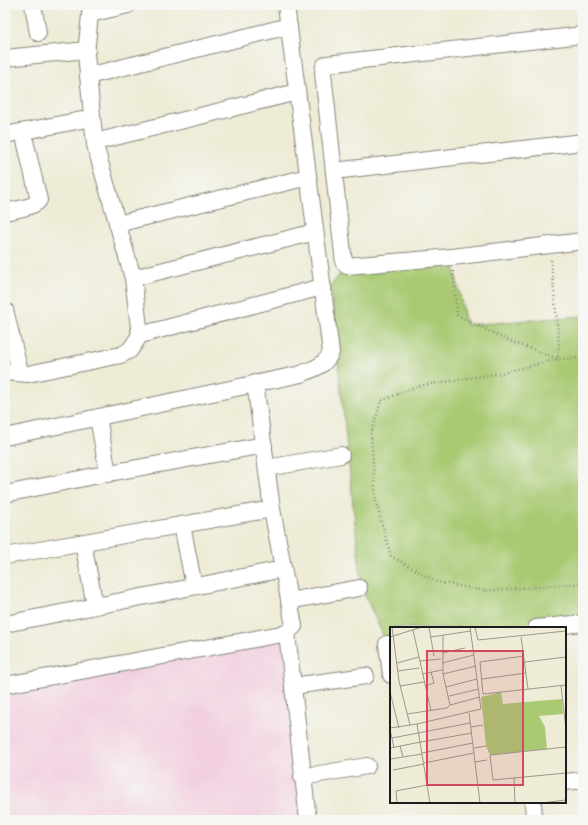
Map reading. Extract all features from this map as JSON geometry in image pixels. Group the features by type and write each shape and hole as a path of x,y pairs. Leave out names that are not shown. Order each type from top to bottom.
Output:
{"street":[{"path":"33,5 38,33"},
{"path":"128,5 90,10 86,50 95,142 132,278 140,335"},
{"path":"5,437 301,374 323,364 328,359 331,352 286,5"},
{"path":"88,76 288,26"},
{"path":"583,35 327,64 324,66 323,74 344,263 347,266 452,257 583,241"},
{"path":"5,58 86,50"},
{"path":"95,142 297,92"},
{"path":"5,135 92,118"},
{"path":"5,212 38,203 39,200 24,132"},
{"path":"334,171 583,142"},
{"path":"117,224 308,177"},
{"path":"132,278 315,232"},
{"path":"5,310 12,372 28,374 121,355 130,350 140,335 322,287"},
{"path":"5,685 287,633 294,626 272,509 255,383"},
{"path":"98,417 108,474"},
{"path":"5,494 264,445"},
{"path":"267,468 341,455"},
{"path":"5,556 272,509"},
{"path":"182,525 194,586"},
{"path":"83,543 95,606"},
{"path":"5,624 283,569"},
{"path":"289,601 359,588"},
{"path":"545,627 583,623"},
{"path":"287,633 308,820"},
{"path":"390,644 387,644 390,667"},
{"path":"293,686 366,676"},
{"path":"302,777 367,766"},
{"path":"566,782 583,780"},
{"path":"533,803 534,820"}],"path":[{"path":"550,245 559,343 558,359"},
{"path":"452,257 457,315 507,340 558,359"},
{"path":"583,358 558,359 502,373 418,386 381,401 371,434 376,502 391,556 438,582 486,591 583,583"}],"shaded area":[{"path":"287,633 308,820 5,820 5,685"}],"green space":[{"path":"452,257 466,325 583,316 583,623 545,627 390,627 390,644 387,644 362,589 330,286 341,273"}]}
